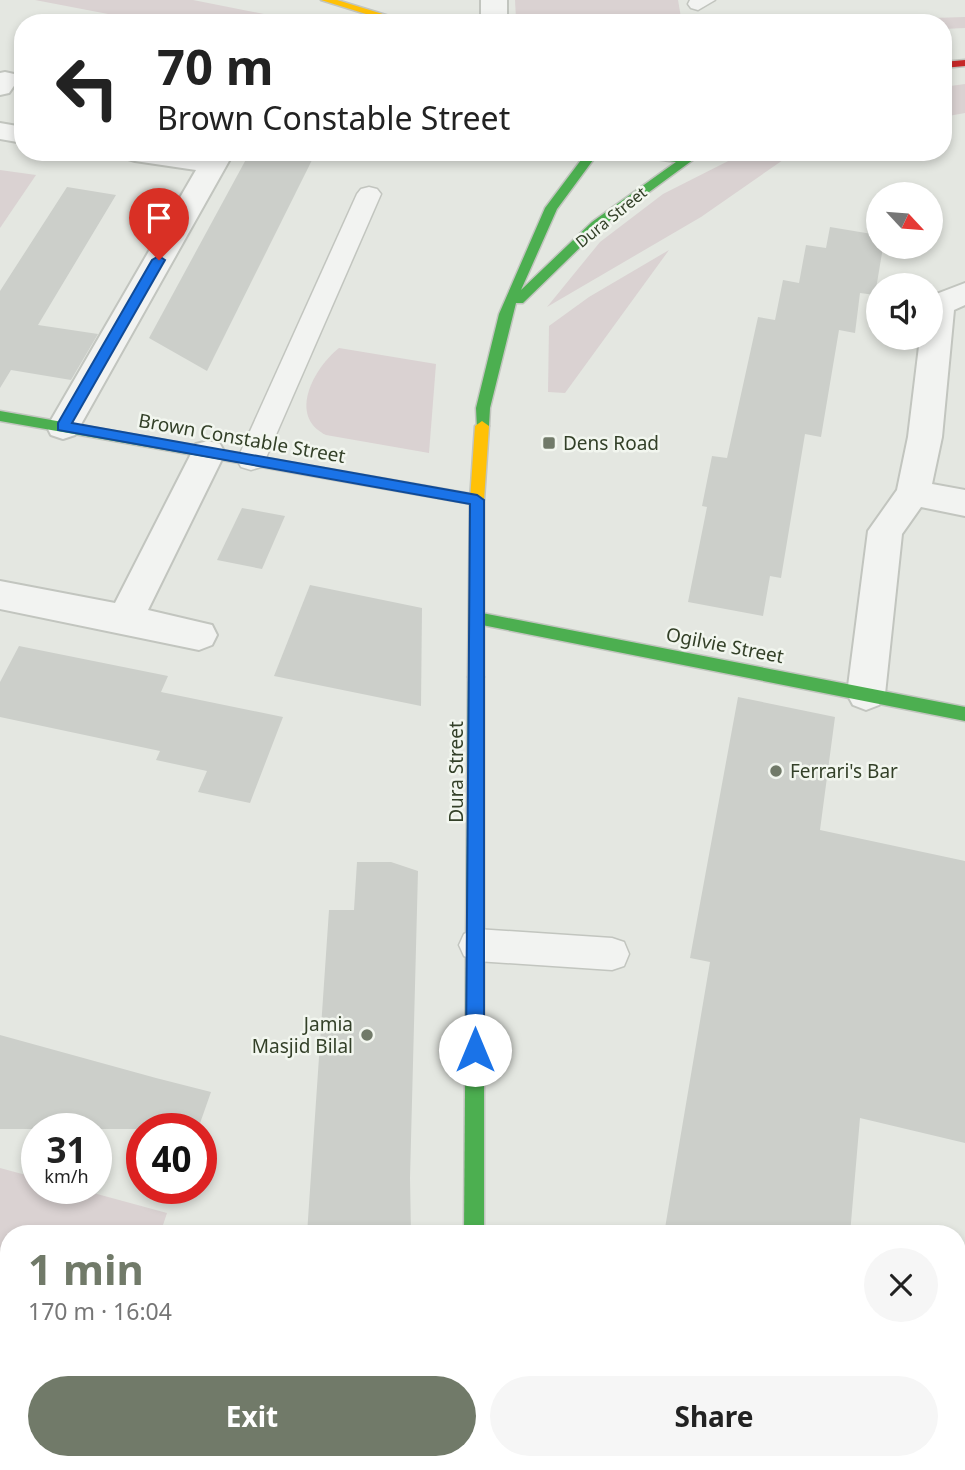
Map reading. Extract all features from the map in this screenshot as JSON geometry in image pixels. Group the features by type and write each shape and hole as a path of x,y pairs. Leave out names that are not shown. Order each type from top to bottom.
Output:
{"street":[{"path":"326,0 375,14"},
{"path":"63,427 215,161"},
{"name":"Dura Street","path":"474,1225 477,500 483,408 505,314 551,208 586,161"},
{"name":"Dura Street","path":"505,314 596,225 686,161"},
{"path":"866,694 885,531 913,493 925,437 939,305 965,293"},
{"name":"Brown Constable Street","path":"0,416 477,500"},
{"path":"125,619 208,453"},
{"path":"913,493 965,503"},
{"path":"0,595 198,635"},
{"name":"Ogilvie Street","path":"477,618 965,714"}],"lane":[{"path":"251,460 369,194"},
{"path":"476,945 612,954"}],"shaded area":[{"path":"35,0 193,0 264,14 108,14"},
{"path":"515,0 678,0 680,14 516,14"},
{"path":"952,17 965,17 965,28 952,29"},
{"path":"965,84 965,113 952,115 952,86"},
{"path":"728,161 782,161 701,217 547,307 600,242 663,194"},
{"path":"0,170 36,175 0,228"},
{"path":"669,250 565,393 548,392 549,326 589,297"},
{"path":"339,348 436,364 429,453 326,435 314,427 308,416 308,392 321,367"},
{"path":"0,1168 21,1174 21,1204 112,1204 112,1198 167,1213 163,1225 0,1225"}],"building":[{"path":"245,161 312,161 207,371 149,338"},
{"path":"67,187 116,195 38,325 98,334 71,380 11,370 0,388 0,291"},
{"path":"830,227 866,233 866,259 881,259 879,273 866,273 866,294 860,293 855,333 839,330 821,437 805,434 781,578 770,576 763,616 688,602 707,507 702,506 712,456 727,458 758,317 775,320 783,280 799,283 806,245 826,248"},
{"path":"242,508 285,516 262,569 217,560"},
{"path":"310,585 422,608 421,706 274,676"},
{"path":"19,646 168,676 161,692 283,717 250,803 198,792 207,771 156,760 160,751 0,717 0,682"},
{"path":"738,697 835,717 820,830 965,861 965,1143 860,1118 851,1225 666,1225 710,962 690,958"},
{"name":"Jamia Masjid Bilal","path":"357,862 391,862 418,871 411,1225 308,1225 329,910 354,910"},
{"path":"0,1035 211,1092 204,1113 126,1113 126,1129 112,1129 112,1113 21,1113 21,1129 0,1129"}],"traffic: fast":[{"path":"482,426 483,408 505,314 551,208 586,161"},
{"path":"519,300 596,225 685,161"},
{"path":"0,416 477,500"},
{"path":"477,618 965,714"},
{"path":"474,1225 476,677"}],"traffic: slow":[{"path":"326,0 375,14"},
{"path":"476,677 477,500 482,426"}],"traffic: jam":[{"path":"952,64 965,63"}],"place":[{"name":"Dens Road","path":"549,443"},
{"name":"Ferrari's Bar","path":"776,771"},
{"name":"Jamia Masjid Bilal","path":"367,1035"}],"route":[{"path":"159,260 63,427 477,500 475,1050"}]}
